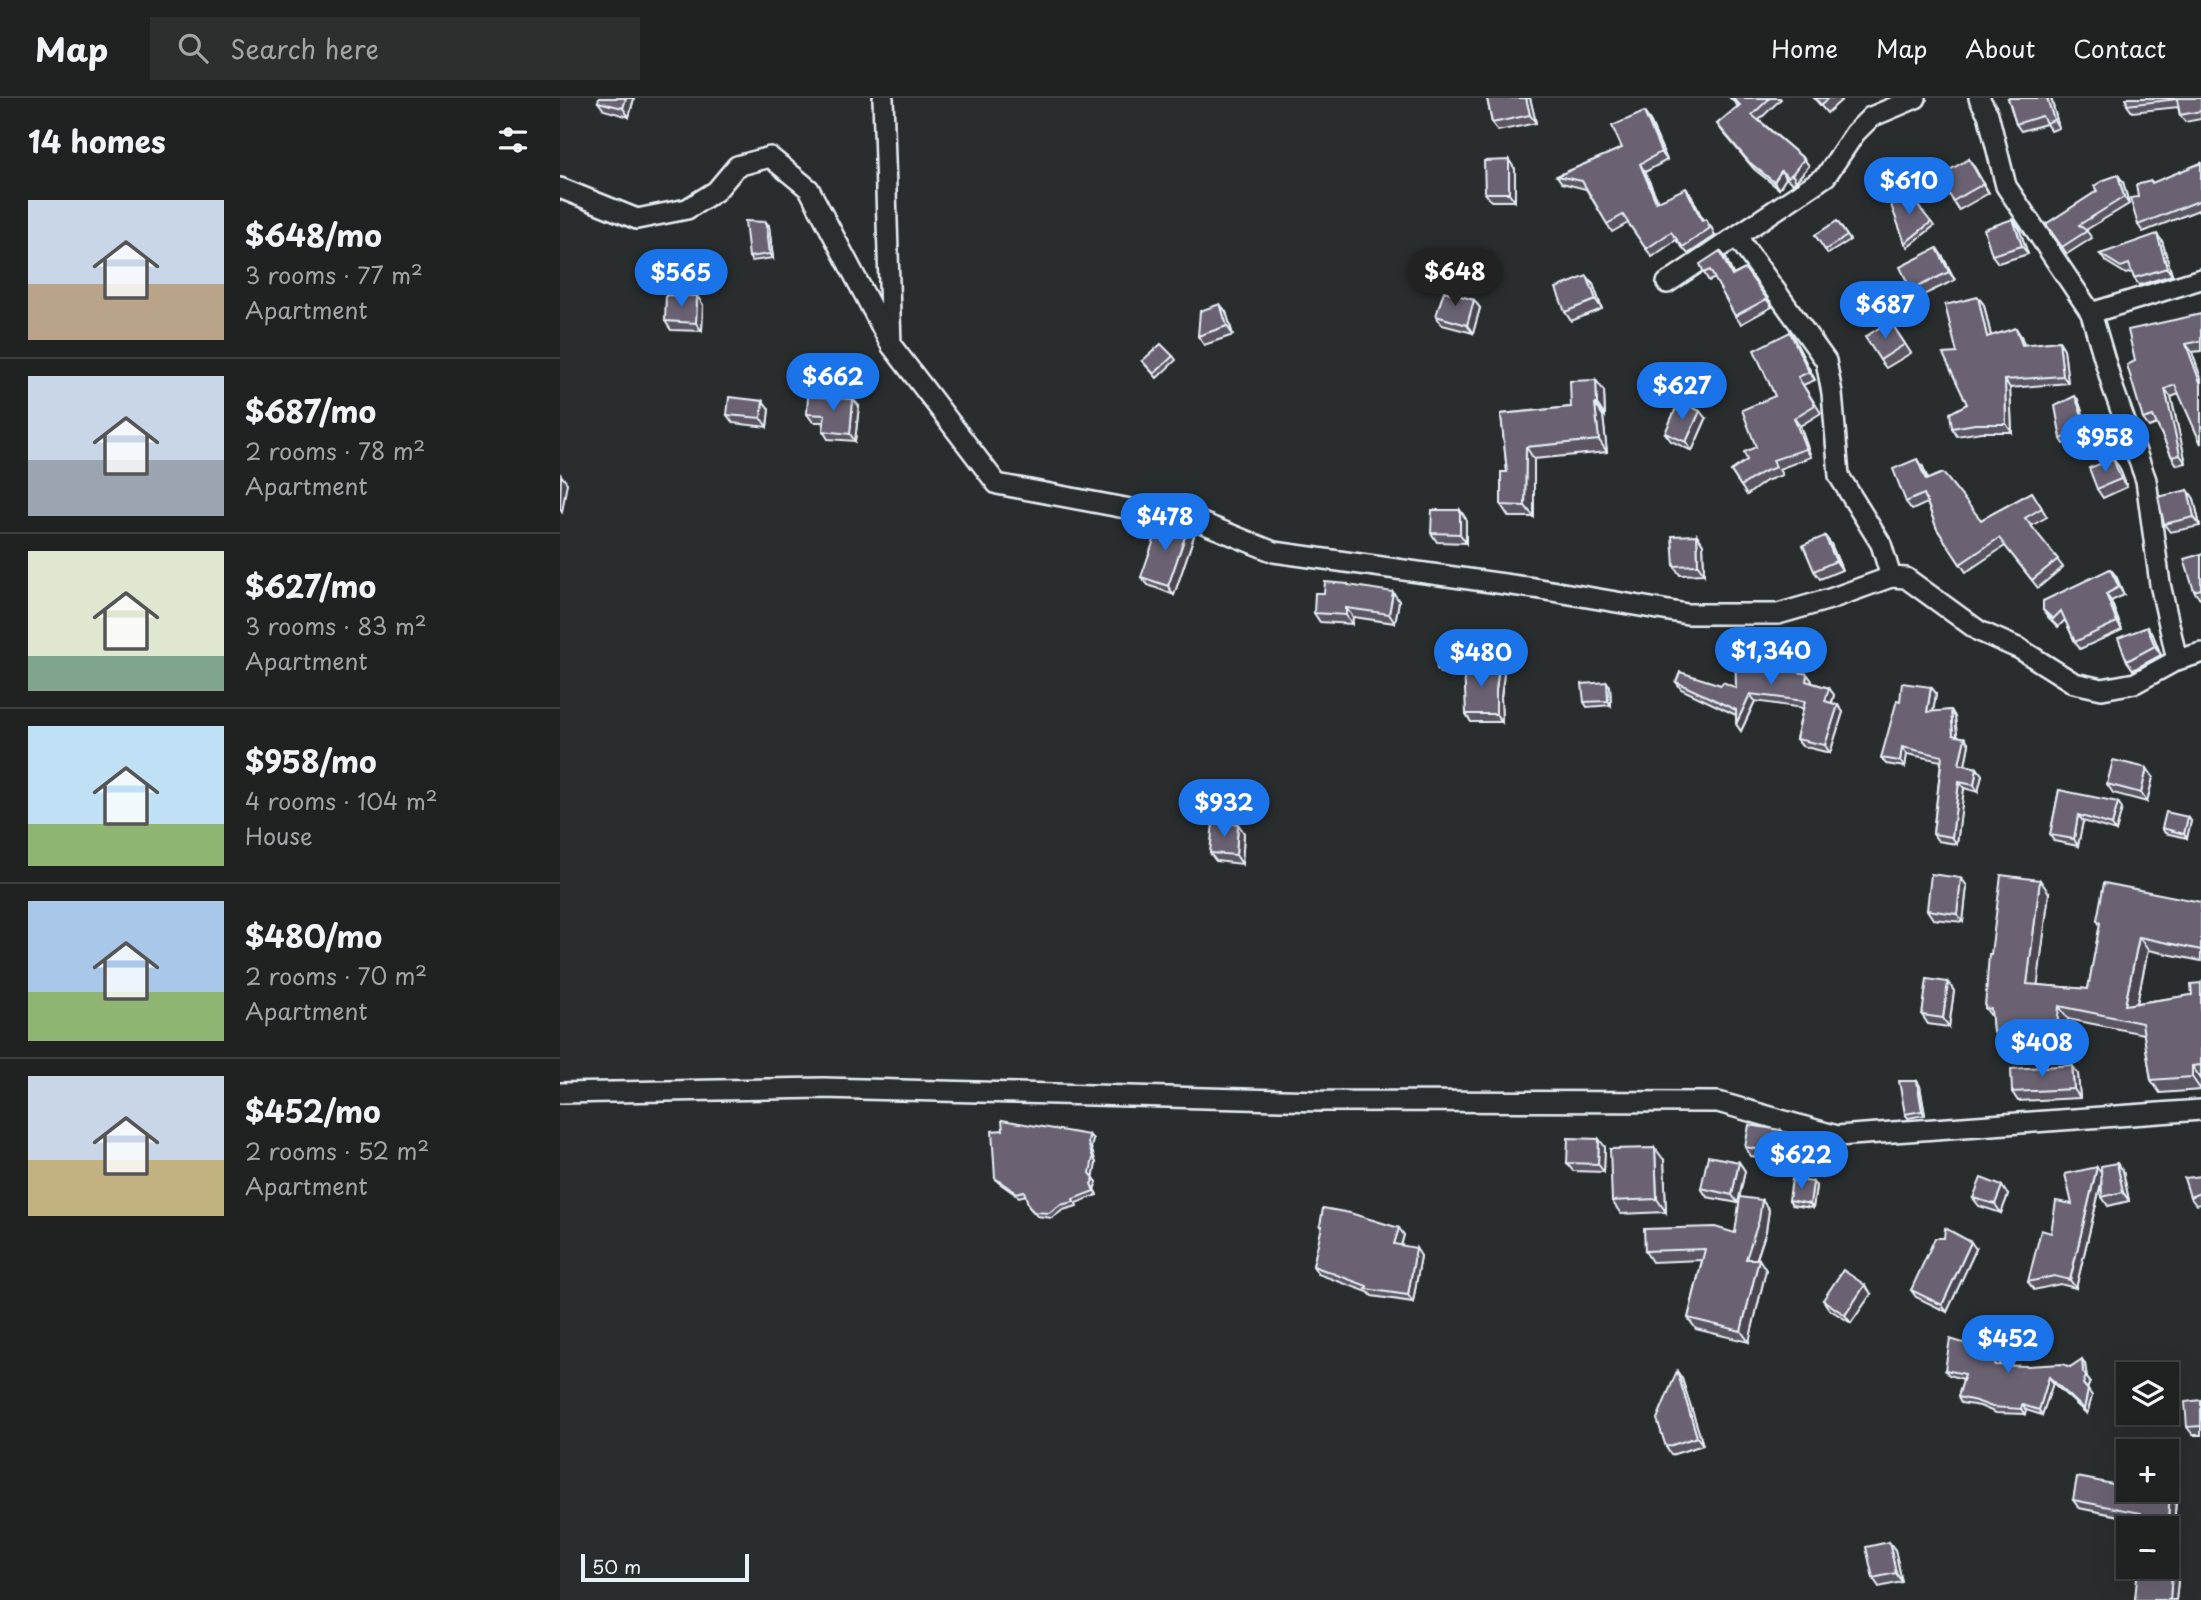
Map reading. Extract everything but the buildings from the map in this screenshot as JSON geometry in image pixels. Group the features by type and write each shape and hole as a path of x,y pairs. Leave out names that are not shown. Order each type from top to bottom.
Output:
{"street":[{"path":"883,98 891,345"},
{"path":"1667,283 1826,177 1855,133 1871,117 1916,98"},
{"path":"1979,98 1988,114 2006,186 2091,313 2113,388 2146,480 2160,584 2177,660"},
{"path":"560,188 637,219 687,209 716,191 737,166 771,157 809,189 891,345 997,484 1200,522 1274,552 1521,586 1687,614 1778,614 1891,577 1906,578 1979,631 2020,649 2074,683 2102,689 2135,683 2177,660 2201,653"},
{"path":"1737,237 1826,361 1832,393 1839,476 1881,544 1891,577"},
{"path":"2091,313 2201,279"},
{"path":"560,1093 823,1088 1320,1101 1718,1102 1837,1136 2201,1110"}]}
